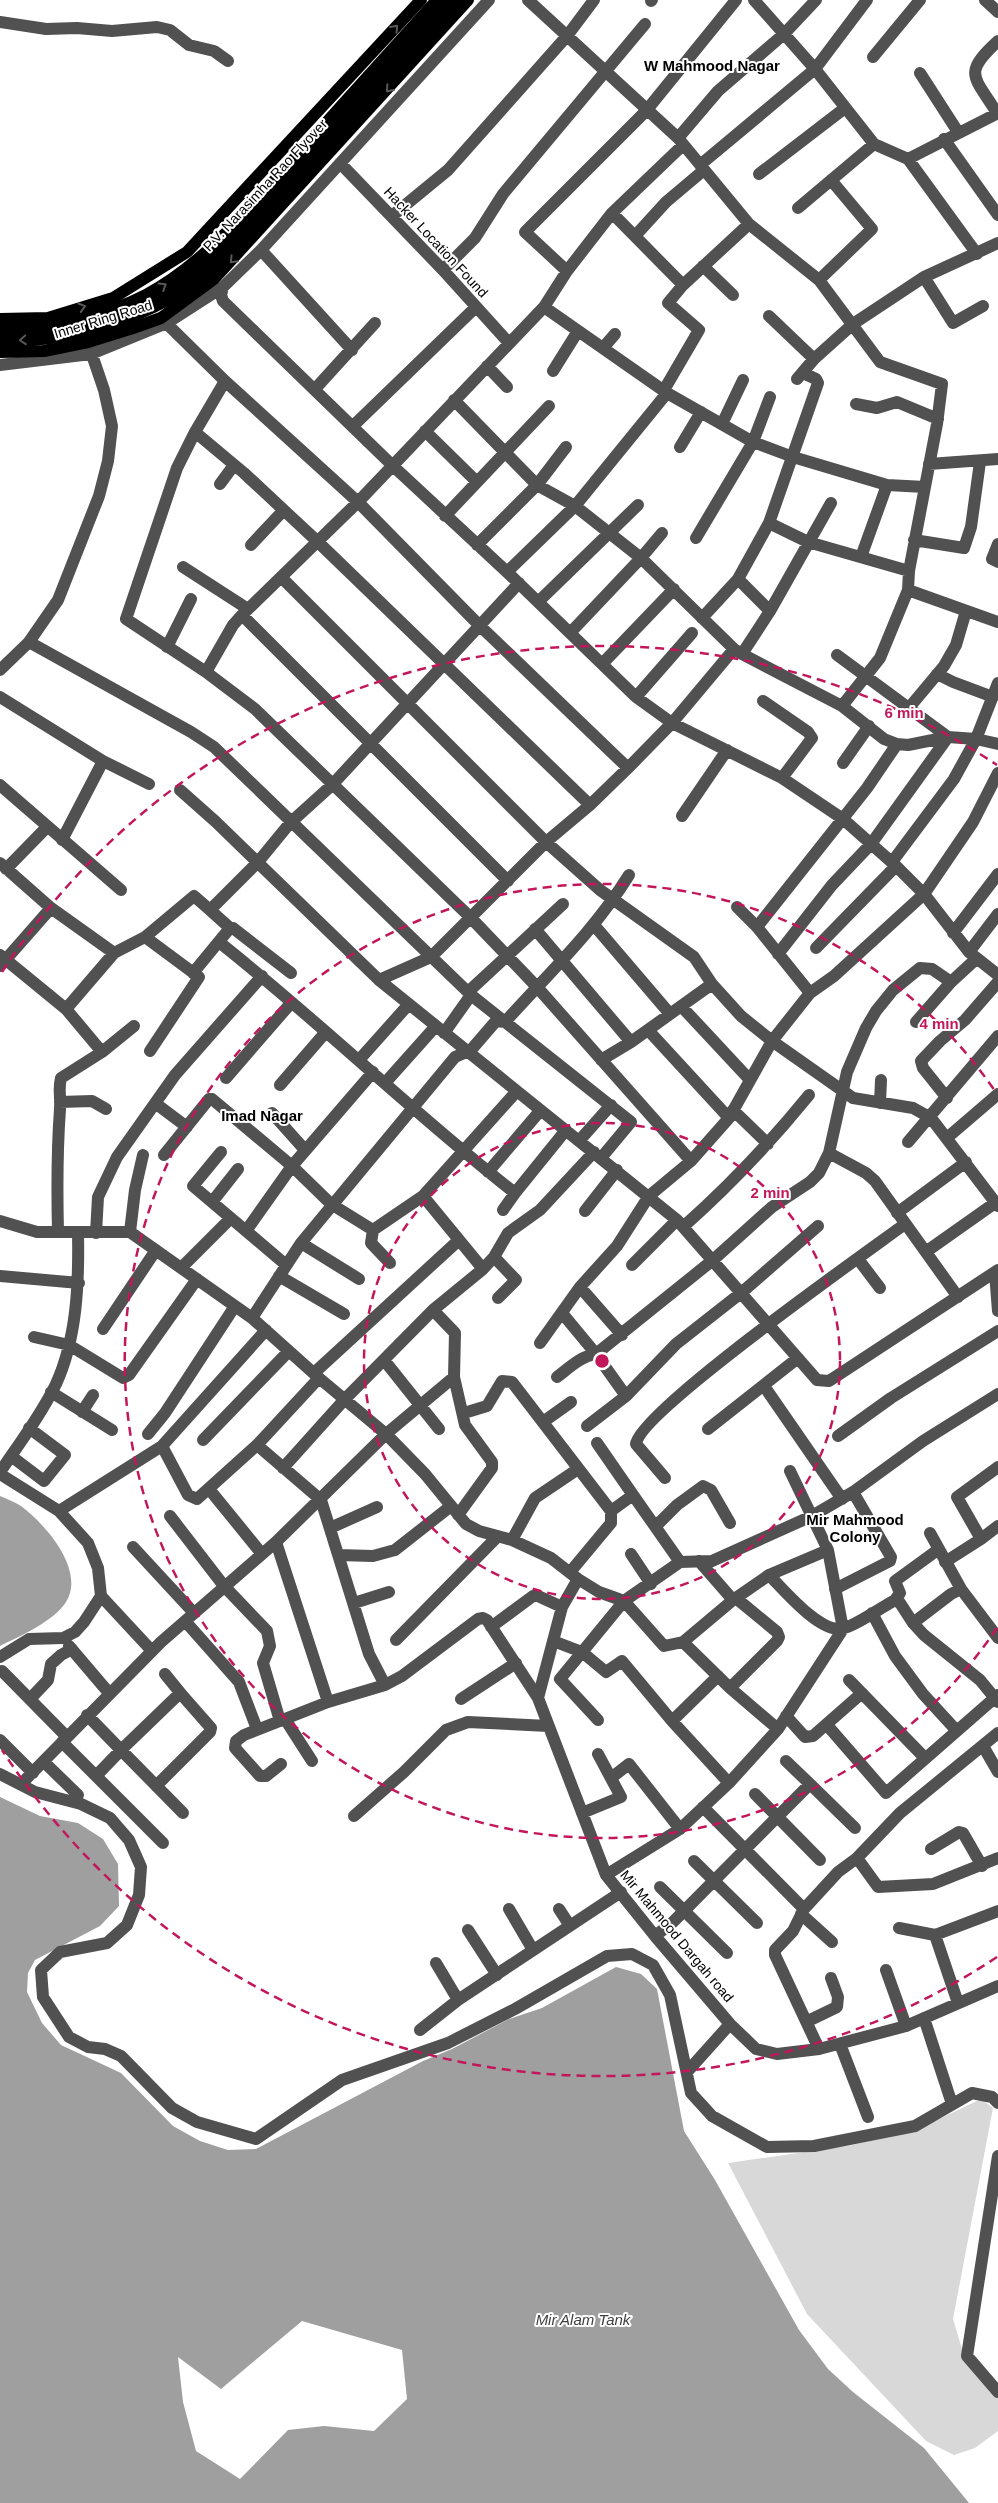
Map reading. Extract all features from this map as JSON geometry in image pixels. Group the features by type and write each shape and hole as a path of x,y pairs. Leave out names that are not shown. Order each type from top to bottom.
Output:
{"highway":[{"name":"P.V. Narasimha Rao Flyover","path":"0,328 60,324 104,314 146,296 189,268 234,227 439,0"},
{"name":"P.V. Narasimha Rao Flyover","path":"0,341 62,336 107,325 151,307 197,278 243,235 456,0"}],"main road":[{"name":"Inner Ring Road","path":"0,319 48,318 113,298 187,252 421,0"},
{"name":"Inner Ring Road","path":"0,352 90,348 164,321 214,280 468,0"}],"street":[{"path":"489,0 224,288 164,321 225,381 358,502 479,625 628,768"},
{"path":"528,0 680,142 749,224 819,280 884,364 942,384 938,419 914,540 908,590 880,658 842,706"},
{"path":"392,216 448,170 567,36 594,0"},
{"path":"566,271 525,232 646,111 736,0"},
{"path":"754,0 815,69 874,144 908,159 977,254"},
{"path":"206,672 233,625 245,612 358,502 544,307 566,271 612,213 680,142 718,90 784,34 816,0"},
{"path":"635,236 702,167 815,69 867,0"},
{"path":"873,57 920,0"},
{"path":"985,0 998,12"},
{"path":"0,22 46,29 77,28 112,31 157,28 170,30 189,45 214,51 228,61"},
{"path":"443,270 475,238 503,194 603,71 645,24"},
{"path":"908,159 998,113 974,76 974,67 979,59 998,41"},
{"path":"920,73 958,132"},
{"path":"759,174 845,108"},
{"path":"944,139 998,215"},
{"path":"798,208 874,144"},
{"name":"Hacker Location Found","path":"340,163 443,270 508,343"},
{"path":"819,280 872,229 831,180"},
{"path":"612,213 683,285"},
{"path":"507,572 575,506 665,392 700,330 668,302 683,285 749,224"},
{"path":"702,618 738,580 768,523 818,383 816,379 800,376 814,359 853,324 924,277 998,243"},
{"path":"261,250 352,350"},
{"path":"703,266 733,295"},
{"path":"924,277 953,323 983,306"},
{"path":"224,288 221,295 224,301 445,516 519,583 636,697 672,723 782,778 843,819 894,864 924,894 953,933 973,955 998,976"},
{"path":"353,426 476,307"},
{"path":"544,307 665,392 754,442 793,457 887,485 925,487"},
{"path":"769,316 814,359"},
{"path":"315,389 375,323"},
{"path":"553,371 578,331"},
{"path":"603,348 615,334"},
{"path":"0,365 90,348 104,390 112,426 108,461 98,496 58,600 29,642 0,670"},
{"path":"487,366 507,387"},
{"path":"722,424 743,380"},
{"path":"225,381 195,432 177,468 126,616 128,622 206,672 255,709 471,918 537,987 691,1161"},
{"path":"696,538 754,442 770,397"},
{"path":"454,400 537,485 575,506 608,534 641,558 738,651 842,706 884,739 897,744 908,745 948,737 976,739 998,744"},
{"path":"856,404 877,408 897,402 938,419"},
{"path":"445,516 549,406"},
{"path":"680,447 701,412"},
{"path":"425,431 476,482"},
{"path":"195,432 318,542 590,805"},
{"path":"477,545 537,485 566,447"},
{"path":"929,464 980,462 998,459"},
{"path":"914,540 964,548 971,526 980,462"},
{"path":"220,484 234,465"},
{"path":"862,557 887,485"},
{"path":"379,980 431,956 546,842 590,805 672,723 738,651 770,611 831,503"},
{"path":"538,602 638,505"},
{"path":"251,545 283,510"},
{"path":"768,523 808,542 909,571"},
{"path":"570,633 662,533"},
{"path":"998,544 992,559 998,562"},
{"path":"183,567 245,612 370,743 508,881"},
{"path":"281,577 546,842 600,890 694,958 712,984 741,1016 772,1042 825,1076 842,1092 853,1098 913,1108 932,1118 996,1204 927,1251"},
{"path":"738,580 770,611"},
{"path":"210,910 258,862 290,823 332,785 519,583"},
{"path":"602,664 674,589"},
{"path":"908,590 998,622"},
{"path":"167,647 191,599"},
{"path":"908,709 937,674 956,645 966,611"},
{"path":"636,697 692,633"},
{"path":"29,642 203,739 469,994 630,1122 540,1210 508,1233 494,1257 483,1269 433,1310 345,1399 283,1468"},
{"path":"836,655 948,737"},
{"path":"937,674 956,684 993,697"},
{"path":"816,948 894,864 954,779 976,739 998,683"},
{"path":"0,697 103,761 150,784"},
{"path":"763,701 808,732 812,738 782,778"},
{"path":"843,763 869,726"},
{"path":"778,954 832,885 871,844 948,737"},
{"path":"757,927 843,819 897,744"},
{"path":"682,816 727,750"},
{"path":"62,840 103,761"},
{"path":"540,1343 580,1287 617,1246 649,1196 691,1161 731,1114 772,1042 810,993 834,976 924,894 973,822 998,772"},
{"path":"0,785 121,890"},
{"path":"180,790 258,862 379,980 540,1111 649,1196 680,1224 770,1324 817,1380 829,1381 996,1272"},
{"path":"47,827 3,866 51,908 114,953"},
{"path":"953,933 998,874"},
{"path":"505,1022 594,925 614,900 629,875"},
{"path":"66,1009 114,953 145,937 194,896 230,928 233,928 291,973"},
{"path":"385,1083 439,1030 469,994 506,955 563,904"},
{"path":"737,907 757,927 810,993"},
{"path":"51,908 2,960 66,1009 102,1052"},
{"path":"916,1022 973,955 998,914"},
{"path":"594,925 676,1010 750,1080"},
{"path":"193,973 230,928"},
{"path":"535,929 631,1042"},
{"path":"145,937 199,977 150,1051"},
{"path":"219,942 262,976 324,1033 373,1072 462,1152 515,1193"},
{"path":"558,1377 589,1355 596,1354 622,1335 713,1260 772,1207 810,1182 819,1173 829,1153 840,1112 847,1072 866,1028 876,1011 893,990 911,974 926,967 951,982"},
{"path":"96,1233 98,1197 117,1158 175,1075 262,976"},
{"path":"947,1098 923,1068 921,1061 940,1041 966,1020 998,982"},
{"path":"601,1060 631,1042 712,984"},
{"path":"226,1078 291,1003"},
{"path":"359,1060 409,1004"},
{"path":"252,1318 282,1270 331,1204 455,1057 471,1050 496,1021 505,1022"},
{"path":"58,1232 57,1156 60,1102 58,1089 61,1078 102,1052 134,1026"},
{"path":"648,1030 731,1114 768,1144"},
{"path":"280,1084 324,1033"},
{"path":"908,1142 932,1118 998,1036"},
{"path":"246,1231 292,1166 373,1072"},
{"path":"880,1103 881,1080"},
{"path":"390,1263 371,1243 373,1230 423,1196 517,1091"},
{"path":"948,1137 998,1094"},
{"path":"632,1265 680,1224 722,1192 768,1144 809,1095"},
{"path":"164,1156 209,1099 212,1099 292,1166 331,1204 373,1230"},
{"path":"60,1102 92,1101 106,1110"},
{"path":"155,1103 186,1127"},
{"path":"579,1140 611,1105"},
{"path":"488,1172 540,1111"},
{"path":"272,1113 305,1150"},
{"path":"503,1210 566,1130"},
{"path":"221,1152 193,1186 246,1231 282,1270 344,1314"},
{"path":"829,1153 866,1173 880,1188 927,1251 958,1297"},
{"path":"130,1232 135,1190 143,1155"},
{"path":"897,1213 966,1162"},
{"path":"212,1202 238,1169"},
{"path":"585,1210 616,1170"},
{"path":"423,1196 483,1269"},
{"path":"181,1268 231,1218"},
{"path":"0,1221 37,1232 130,1232 252,1318 316,1376 386,1434 425,1474 466,1524 478,1531 512,1540 551,1558 599,1592 624,1601 664,1646 683,1642 769,1575 828,1550"},
{"path":"665,1478 636,1444 640,1432 672,1400 770,1324 905,1224"},
{"path":"587,1426 626,1396 676,1344 741,1293 818,1226"},
{"path":"0,1657 29,1639 63,1638 75,1632 84,1622 100,1596 98,1568 88,1543 59,1511 0,1473 51,1392 69,1344 79,1283 78,1233"},
{"path":"162,1446 188,1495 197,1500 257,1445 316,1376 459,1240"},
{"path":"301,1243 359,1279"},
{"path":"103,1329 156,1250"},
{"path":"494,1257 516,1280 498,1298"},
{"path":"858,1259 880,1288"},
{"path":"996,1272 998,1310"},
{"path":"0,1276 79,1283"},
{"path":"34,1337 69,1344 118,1377 123,1378 129,1375 197,1279"},
{"path":"580,1287 622,1335"},
{"path":"148,1434 166,1413 235,1306"},
{"path":"338,1555 373,1556 395,1550 455,1511 492,1468 492,1462 466,1429 454,1377 455,1333 433,1310"},
{"path":"562,1314 596,1354 626,1396"},
{"path":"59,1511 162,1446 266,1330"},
{"path":"838,1436 891,1398 998,1331"},
{"path":"203,1440 289,1351"},
{"path":"708,1429 798,1358"},
{"path":"384,1360 439,1429"},
{"path":"0,1740 30,1776 87,1715 152,1651 276,1542 321,1500 386,1434 454,1377"},
{"path":"464,1414 487,1406 498,1386 505,1380 512,1382 610,1511 611,1523 574,1575 562,1607 538,1698"},
{"path":"764,1386 787,1421 848,1495 889,1552 890,1560 835,1588"},
{"path":"51,1392 112,1430"},
{"path":"598,1720 560,1679 624,1601 680,1562 712,1561 812,1516 848,1495 923,1441 998,1394"},
{"path":"82,1412 93,1395"},
{"path":"542,1422 571,1402"},
{"path":"11,1456 44,1481 65,1455 30,1428"},
{"path":"597,1442 680,1562"},
{"path":"257,1445 321,1500 369,1654 385,1685"},
{"path":"981,1539 957,1497 998,1467"},
{"path":"512,1540 535,1498 578,1469"},
{"path":"790,1471 828,1550 843,1629"},
{"path":"656,1526 677,1505 703,1486 711,1490 730,1523"},
{"path":"209,1489 262,1554"},
{"path":"610,1511 633,1495"},
{"path":"330,1528 377,1507"},
{"path":"170,1516 224,1586 267,1631 270,1646 263,1663 283,1720 312,1761"},
{"path":"945,1562 998,1526"},
{"path":"930,1533 961,1589 998,1638"},
{"path":"396,1640 498,1536"},
{"path":"276,1542 328,1702"},
{"path":"133,1547 190,1617 239,1682 258,1729"},
{"path":"606,1875 680,1829 729,1783 778,1729 843,1629 895,1600 900,1593 895,1581 939,1549"},
{"path":"630,1554 651,1584"},
{"path":"699,1560 735,1600 777,1632 779,1636 777,1641 730,1688"},
{"path":"769,1575 808,1614 829,1628 843,1629"},
{"path":"913,1623 961,1589"},
{"path":"354,1603 389,1592"},
{"path":"100,1596 152,1651"},
{"path":"281,1764 266,1776 260,1776 235,1748 236,1741 258,1729 328,1702 385,1685 402,1676 478,1619 487,1620 492,1627 533,1596 538,1596 562,1607"},
{"path":"827,1725 886,1793 956,1730 997,1698 980,1680 924,1635 913,1623 900,1603 895,1600"},
{"path":"872,1613 895,1656 923,1694 956,1730"},
{"name":"Mir Mahmood Dargah road","path":"492,1627 538,1698 606,1875 730,2024 756,2049 777,2054 819,2049 840,2044 906,2026 998,1986"},
{"path":"553,1642 582,1652 606,1672 622,1661 672,1721 729,1783"},
{"path":"683,1642 730,1688 778,1729"},
{"path":"30,1699 48,1680 51,1664 70,1647 109,1693"},
{"path":"461,1699 516,1662"},
{"path":"2,1671 30,1699 96,1776 163,1843"},
{"path":"156,1786 210,1732 211,1728 165,1674"},
{"path":"672,1721 718,1676"},
{"path":"849,1680 925,1758"},
{"path":"786,1716 805,1737 813,1736 862,1693"},
{"path":"96,1776 177,1696 182,1695"},
{"path":"87,1715 183,1813"},
{"path":"354,1816 404,1772 446,1730 468,1722 548,1726"},
{"path":"819,2049 808,2021 775,1955 775,1950 793,1931 802,1911 838,1872 857,1858 900,1813 998,1733"},
{"path":"983,1746 998,1772"},
{"path":"582,1813 621,1797 598,1754"},
{"path":"786,1760 855,1828"},
{"path":"44,1762 78,1795"},
{"path":"611,1778 629,1764 680,1829"},
{"path":"0,1774 35,1792 81,1804 110,1818 129,1840 141,1867 139,1895 127,1925 108,1943 60,1952 41,1970 43,1997 70,2037 88,2047 105,2048 121,2056 172,2108 197,2122 256,2139 342,2080 448,2044 515,2009 608,1956 632,1954 652,1965 670,1996 691,2093 712,2116 767,2146 814,2146 915,2126 972,2093 992,2097 998,2103"},
{"path":"655,1936 684,1911 810,1784"},
{"path":"755,1794 820,1860"},
{"path":"703,1807 832,1942"},
{"path":"931,1849 959,1832 963,1833 982,1866"},
{"path":"857,1858 878,1887 933,1884 998,1858"},
{"path":"694,1861 756,1923"},
{"path":"660,1887 726,1953"},
{"path":"420,2030 458,2000 621,1892"},
{"path":"509,1909 534,1950"},
{"path":"559,1909 570,1926"},
{"path":"899,1928 935,1935 998,1911"},
{"path":"468,1930 497,1975"},
{"path":"935,1935 958,2003"},
{"path":"436,1963 458,2000"},
{"path":"886,1970 906,2026"},
{"path":"808,2021 837,2007 838,1997 832,1978"},
{"path":"924,2018 952,2104"},
{"path":"687,2072 730,2024"},
{"path":"840,2044 868,2117"},
{"path":"998,2156 967,2356 998,2392"}],"shaded area":[{"path":"981,2099 993,2108 953,2319 965,2359 998,2397 998,2431 975,2448 954,2455 926,2441 807,2314 728,2163 847,2146 912,2132"}],"water":[{"path":"0,1496 21,1506 51,1536 67,1562 71,1576 71,1589 66,1602 53,1616 36,1628 0,1646"},
{"name":"Mir Alam Tank","path":"0,1797 40,1816 78,1823 103,1839 118,1864 119,1906 100,1926 35,1960 28,1973 27,1992 42,2023 61,2045 121,2073 173,2126 200,2141 228,2150 256,2149 423,2061 452,2049 509,2019 542,2008 616,1967 641,1974 657,1989 684,2131 715,2180 799,2330 828,2369 853,2392 924,2448 969,2503 0,2503","holes":["302,2321 402,2350 407,2399 374,2431 324,2426 288,2430 240,2479 196,2451 183,2402 178,2357 221,2389"]}],"district":[{"name":"W Mahmood Nagar","path":"712,65"},
{"name":"Imad Nagar","path":"262,1115"},
{"name":"Mir Mahmood Colony","path":"855,1528"}]}
